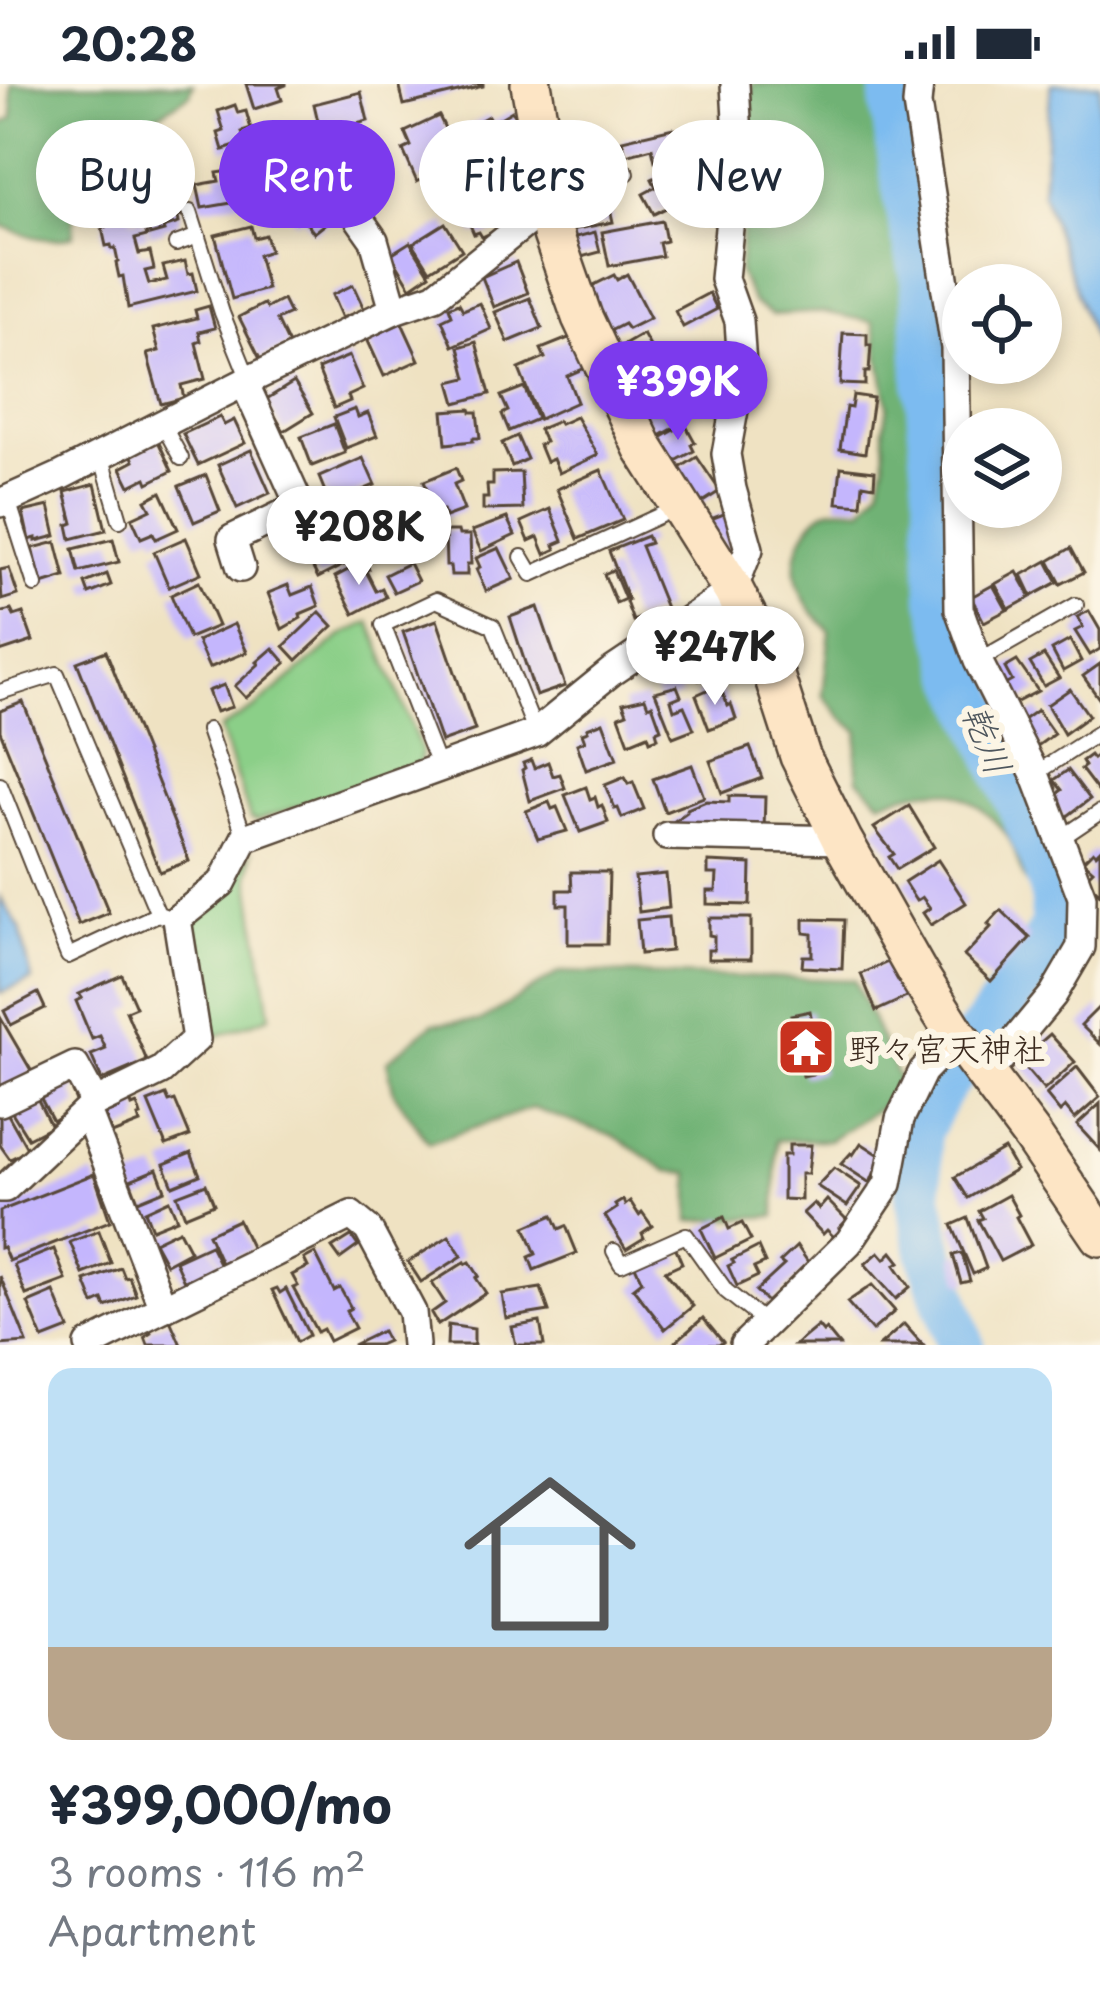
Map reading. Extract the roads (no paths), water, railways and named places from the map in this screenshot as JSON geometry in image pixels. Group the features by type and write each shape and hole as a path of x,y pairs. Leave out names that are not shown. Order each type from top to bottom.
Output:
{"street":[{"path":"0,1188 91,1107 161,1070 196,1039 167,916 222,883 245,838 536,733 611,672 734,590 749,549 726,454 742,366 740,321 724,280 738,136 735,84"},
{"path":"919,84 917,104 956,348 959,609 978,661 1035,774 1082,897 1081,947 1054,995 986,1076"},
{"path":"539,86 542,120"},
{"path":"366,228 374,240 394,310"},
{"path":"4,501 394,310 435,296 515,228"},
{"path":"553,228 582,317 643,447 734,590 769,660 800,756 842,840 957,1036 1100,1236"},
{"path":"241,568 232,539 300,506 247,382"},
{"path":"667,836 842,840"},
{"path":"744,1345 849,1242 888,1184 900,1119 923,1071 957,1036"},
{"path":"0,1102 75,1066 163,1308"},
{"path":"89,1345 351,1215 368,1229 412,1312 415,1345"}],"lane":[{"path":"195,227 247,382"},
{"path":"176,244 198,236"},
{"path":"164,424 181,458"},
{"path":"101,455 119,520"},
{"path":"4,501 35,585"},
{"path":"523,557 532,574 680,506"},
{"path":"439,768 383,625 436,600 493,626 536,733"},
{"path":"978,661 1076,605"},
{"path":"0,692 57,674 167,916 68,956 0,784"},
{"path":"208,730 245,838"},
{"path":"1035,774 1100,732"},
{"path":"1060,839 1100,812"},
{"path":"614,1251 621,1264 686,1235 726,1291 766,1323"}],"water":[{"path":"1051,84 1100,84 1100,359 1042,192"},
{"path":"0,897 20,929 32,980 0,993"}],"waterway":[{"name":"乾川","path":"894,84 909,207 924,276 941,595 961,669 1044,858 1055,900 1054,925 1038,959 939,1089 917,1132 919,1196 930,1251 961,1345"}],"place":[{"name":"野々宮天神社","path":"806,1047"}]}
